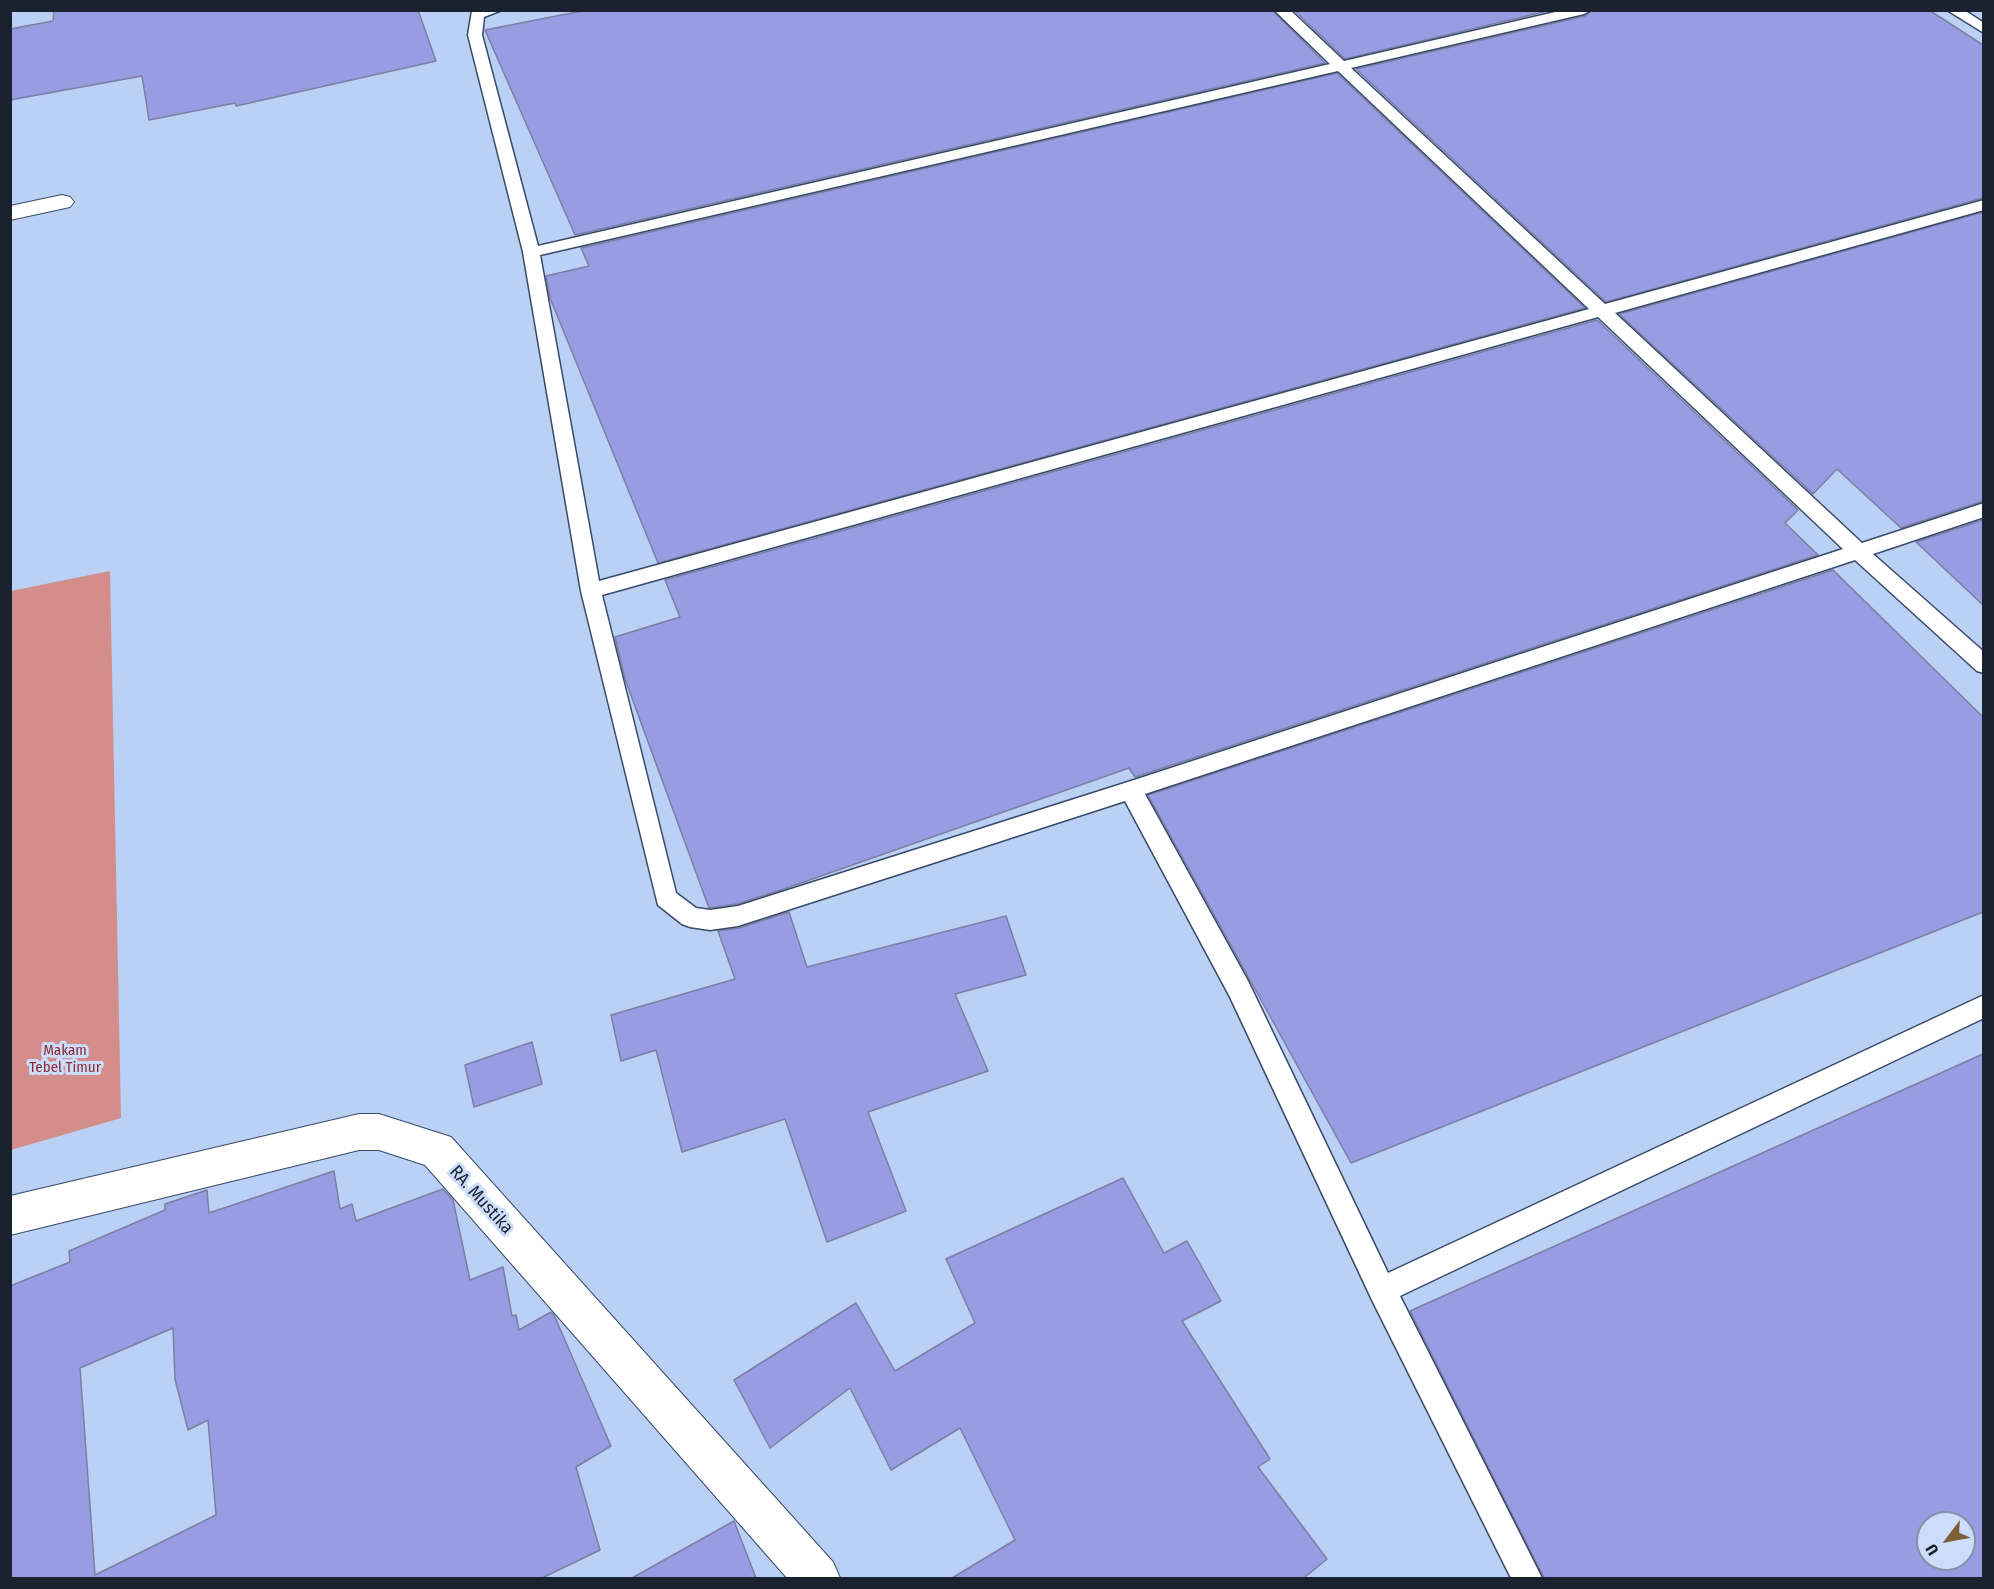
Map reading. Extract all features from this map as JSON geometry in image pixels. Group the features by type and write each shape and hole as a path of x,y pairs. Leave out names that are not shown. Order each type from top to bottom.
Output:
{"street":[{"path":"10,213 62,202"},
{"name":"RA. Mustika","path":"10,1216 359,1132 379,1132 437,1150 818,1578"}],"lane":[{"path":"1281,10 1859,552 1983,665"},
{"path":"531,252 1584,10"},
{"path":"1954,10 1983,29"},
{"path":"482,12 475,35 531,252 591,591 666,898 690,917 710,920 738,916 1131,790 1983,510"},
{"path":"591,591 1983,205"},
{"path":"1131,790 1239,989 1382,1290 1527,1578"},
{"path":"1382,1290 1983,1006"}],"green space":[{"name":"Makam Tebel Timur","path":"110,571 121,1118 11,1150 11,591"}],"building":[{"path":"54,10 418,10 436,61 236,106 235,103 149,120 142,76 10,100 10,29 53,21"},
{"path":"587,10 1272,10 1325,63 575,235 485,30"},
{"path":"1294,10 1552,10 1345,59"},
{"path":"1593,10 1929,10 1983,45 1983,198 1606,302 1356,69 1585,16"},
{"path":"1337,73 1585,308 658,563 550,298 546,276 589,266 581,248"},
{"path":"1983,212 1983,501 1901,528 1837,469 1813,494 1619,314"},
{"path":"1597,320 1798,510 1785,523 1818,555 1135,777 1129,768 781,890 737,904 709,908 625,679 615,637 680,617 665,580"},
{"path":"1983,520 1983,605 1916,542"},
{"path":"1833,570 1983,717 1983,912 1351,1163 1148,795"},
{"path":"789,912 807,967 1006,916 1026,975 955,994 988,1071 868,1112 906,1211 827,1242 785,1119 682,1152 656,1050 621,1061 611,1015 735,979 718,931 739,928"},
{"path":"532,1042 542,1084 474,1107 465,1065"},
{"path":"1983,1054 1983,1578 1544,1578 1410,1311"},
{"path":"334,1171 340,1209 352,1204 356,1221 443,1189 453,1200 470,1280 503,1267 512,1316 516,1315 519,1330 551,1312 554,1315 611,1446 576,1467 600,1550 542,1578 10,1578 10,1286 70,1262 69,1251 165,1210 165,1204 207,1190 209,1213","holes":["173,1328 175,1379 188,1430 208,1420 216,1515 95,1575 80,1368"]},
{"path":"1123,1178 1164,1253 1187,1241 1221,1301 1182,1321 1270,1459 1258,1467 1327,1559 1304,1578 952,1578 1015,1540 960,1428 891,1470 850,1388 770,1448 734,1380 856,1303 895,1371 975,1323 946,1259"},
{"path":"734,1521 756,1578 632,1578"}]}
